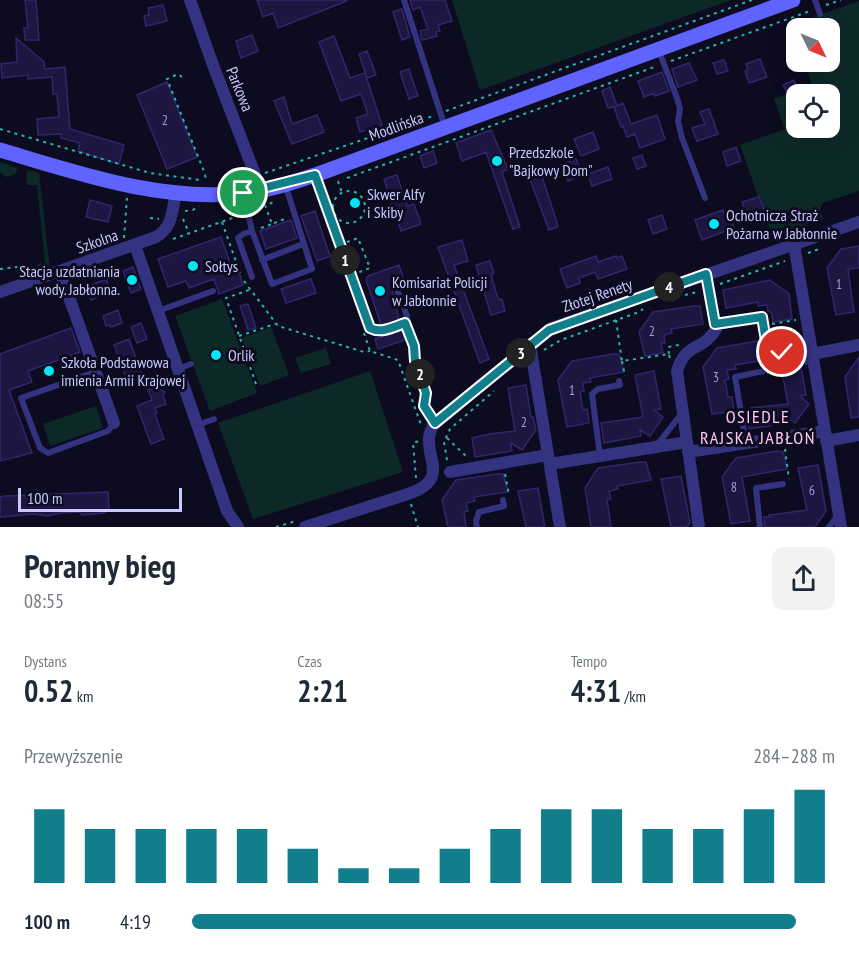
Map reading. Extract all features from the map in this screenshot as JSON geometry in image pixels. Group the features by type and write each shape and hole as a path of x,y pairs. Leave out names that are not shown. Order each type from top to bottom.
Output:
{"main road":[{"name":"Modlińska","path":"0,150 130,186 176,192 243,193 262,182 285,184 315,175 443,120 661,57 793,0"}],"street":[{"name":"Parkowa","path":"190,0 213,65 262,182"},
{"name":"Szkolna","path":"0,292 129,247 164,232 169,224 176,192"},
{"name":"Złotej Renety","path":"439,425 552,328 859,222"},
{"path":"794,244 808,355 841,527"},
{"path":"129,247 157,311 232,525"},
{"path":"60,272 114,423"},
{"path":"699,527 677,371 680,359 688,350 704,343 716,329 706,274"},
{"path":"715,324 762,317"},
{"path":"530,345 561,527"},
{"path":"808,355 859,345"},
{"path":"305,527 421,490 433,477 429,439 431,428 439,425"},
{"path":"450,472 503,463 600,456 656,447 688,447 783,438 859,435"}],"lane":[{"path":"404,0 443,120"},
{"path":"815,0 819,11"},
{"path":"661,57 680,109 678,121 682,138 705,198"},
{"path":"315,175 370,328 382,331 405,323"},
{"path":"243,193 252,231 272,284 312,269 285,184"},
{"path":"252,231 238,238 252,277"},
{"path":"262,260 303,244"},
{"path":"157,311 213,291"},
{"path":"398,292 407,316 405,323 414,346 415,361 426,393 424,406 439,425"},
{"path":"177,369 191,364"},
{"path":"746,443 735,377 764,371"},
{"path":"95,372 21,398 40,448 48,453 108,431 114,423"},
{"path":"600,456 592,394 598,388 620,385 619,381"},
{"path":"656,447 682,412"},
{"path":"197,426 214,419"},
{"path":"760,527 756,488 787,483"},
{"path":"477,527 478,512 504,506 503,500"},
{"path":"829,527 838,514"}],"path":[{"path":"262,182 443,120 752,0"},
{"path":"342,193 338,181 661,57 819,11 841,0"},
{"path":"182,77 178,74 167,79 206,181"},
{"path":"0,129 150,173 215,181"},
{"path":"337,219 342,222 357,221 364,213 361,197 352,192 338,196 333,204 334,214 340,227"},
{"path":"128,196 129,247"},
{"path":"171,239 247,213 253,207 265,205 272,224"},
{"path":"252,231 294,215"},
{"path":"179,218 184,220 189,233"},
{"path":"222,222 240,273 249,290 275,324 364,352 370,351"},
{"path":"343,235 346,243 358,238 370,268 351,275"},
{"path":"680,295 692,294 709,288"},
{"path":"249,290 226,298 257,387"},
{"path":"532,360 561,340 639,312 645,307"},
{"path":"770,365 763,325 800,319"},
{"path":"616,320 622,361 669,354"},
{"path":"239,336 275,324"},
{"path":"670,361 668,347 679,345"},
{"path":"764,371 782,352 792,347 808,355"},
{"path":"450,472 444,442 450,429 496,389"},
{"path":"439,425 446,437 478,467"},
{"path":"783,438 787,483"},
{"path":"503,463 509,496 503,500"},
{"path":"408,494 418,527"}],"green space":[{"path":"452,0 731,0 480,90"},
{"path":"859,1 859,191 823,203 820,208 823,219 772,236 740,145 785,129 774,99 786,94 786,138 840,138 840,84 812,84 808,72 840,72 840,18 811,18"},
{"path":"0,162 18,168 15,174 6,177 0,173"},
{"path":"27,170 39,173 50,270 44,272 38,269 37,264 45,263 37,185 28,185"},
{"name":"Orlik","path":"222,299 257,393 210,411 175,316"},
{"path":"271,327 289,375 260,386 242,338"},
{"path":"326,348 331,364 301,373 295,358"},
{"path":"370,371 403,472 253,519 218,423"},
{"path":"96,406 103,428 50,446 43,424"}],"building":[{"path":"25,0 36,0 39,40 25,40 24,28 28,28"},
{"path":"257,0 347,1 278,28 273,13 263,17"},
{"path":"410,0 445,0 452,21 438,25 440,31 436,32 437,36 422,40 420,31 428,29 420,7 413,10"},
{"path":"163,5 167,21 146,26 144,16 149,15 148,8"},
{"path":"402,9 410,37 402,40 393,12"},
{"path":"252,35 258,51 241,58 236,41"},
{"path":"334,36 350,78 365,73 382,125 360,132 356,118 368,114 361,94 341,101 319,42"},
{"path":"16,38 44,62 45,69 65,67 70,129 124,145 119,164 78,151 80,143 61,138 61,134 38,135 37,119 59,117 57,94 53,94 52,77 28,79 28,75 2,78 1,64 17,62"},
{"path":"367,51 376,75 367,78 359,54"},
{"path":"760,59 767,77 749,83 745,71 748,70 746,64"},
{"path":"724,60 728,71 717,74 713,63"},
{"path":"689,63 697,80 678,87 672,69"},
{"path":"409,69 418,96 409,99 400,72"},
{"path":"662,72 669,91 644,97 638,81"},
{"path":"794,80 796,84 786,84 786,90 783,85"},
{"path":"167,82 197,157 167,169 137,95"},
{"path":"610,87 617,106 608,108 602,91"},
{"path":"284,97 292,124 317,115 324,132 292,144 274,101"},
{"path":"623,103 631,124 657,115 665,139 640,148 635,134 627,137 614,107"},
{"path":"709,109 718,134 697,141 692,128 705,124 700,112"},
{"path":"491,130 508,169 502,172 520,227 513,229 486,152 462,161 456,143"},
{"path":"593,132 599,149 581,156 574,139"},
{"path":"736,147 741,161 727,166 723,152"},
{"path":"433,151 437,163 424,168 420,156"},
{"path":"642,155 646,166 637,169 633,158"},
{"path":"576,159 583,175 568,181 562,168 569,165 568,162"},
{"path":"608,167 612,179 592,186 588,174"},
{"path":"540,170 558,227 549,230 528,174"},
{"path":"397,175 407,206 414,204 421,224 401,231 384,179"},
{"name":"Ochotnicza Straż Pożarna w Jabłonnie","path":"759,197 764,210 732,221 734,228 702,240 695,220 723,210 725,216 744,208 742,202"},
{"path":"90,200 112,206 108,222 86,217"},
{"path":"315,211 330,256 317,261 301,216"},
{"path":"662,215 667,229 653,234 648,220"},
{"path":"291,220 297,238 266,249 260,231"},
{"path":"221,237 234,274 239,272 243,285 219,294 214,279 189,288 186,281 168,287 158,259"},
{"path":"462,240 468,261 454,265 489,359 480,363 438,247"},
{"path":"859,246 859,268 848,269 854,312 836,315 827,268 841,249"},
{"path":"596,256 598,262 622,256 627,269 598,279 595,272 579,278 580,283 567,288 560,269"},
{"path":"490,261 497,296 500,300 502,299 505,311 491,315 476,265"},
{"name":"Komisariat Policji w Jabłonnie","path":"399,265 405,283 393,287 393,292 399,320 381,325 366,280 368,276"},
{"name":"Stacja uzdatniania wody. Jabłonna.","path":"133,267 141,289 131,293 123,271"},
{"path":"106,279 111,292 91,300 86,287"},
{"path":"311,279 316,293 286,303 281,289"},
{"path":"770,280 789,294 792,319 773,322 772,313 768,311 767,305 758,306 758,302 726,308 723,290"},
{"path":"248,304 256,328 248,330 240,306"},
{"path":"700,306 703,324 671,329 672,333 664,335 665,343 661,343 663,353 645,356 639,332 653,312"},
{"path":"118,310 122,323 111,327 106,326 103,316"},
{"path":"141,323 147,339 137,343 131,327"},
{"path":"71,328 80,352 28,371 32,382 9,390 32,453 0,461 0,354"},
{"path":"402,330 405,340 378,349 375,339"},
{"path":"129,339 145,383 130,388 114,345"},
{"path":"764,342 769,359 735,365 736,369 727,370 729,379 725,380 728,397 732,397 734,411 712,414 703,367 717,348"},
{"path":"619,354 624,372 590,378 591,382 583,383 584,391 580,392 583,410 587,409 589,423 567,427 558,380 572,361"},
{"path":"859,357 859,417 851,418 845,377"},
{"path":"799,358 798,363 801,367 806,395 800,396 809,404 795,423 785,416 786,423 749,429 746,411 751,408 788,404 780,361"},
{"path":"654,371 661,409 654,410 663,417 650,436 640,430 641,436 604,443 601,423 643,417 635,375"},
{"path":"526,385 531,417 533,417 536,430 522,450 511,443 512,451 475,457 472,438 515,431 508,388"},
{"path":"159,386 165,392 163,396 166,404 155,408 157,413 155,414 164,439 151,444 137,406 152,400 148,390"},
{"path":"783,452 787,469 742,477 750,521 731,524 722,477 736,458"},
{"path":"646,462 651,480 617,486 618,489 609,491 611,499 607,500 611,527 591,527 585,488 598,468"},
{"path":"818,465 826,511 815,527 765,527 764,517 807,510 798,468"},
{"path":"503,474 508,492 474,497 475,501 466,503 468,511 464,512 466,527 448,527 442,500 456,480"},
{"path":"681,476 690,522 687,527 671,527 661,479"},
{"path":"538,488 545,527 526,527 518,491"},
{"path":"108,492 109,510 104,513 82,515 79,512 48,516 34,514 0,517 0,497"}],"place":[{"name":"Przedszkole \"Bajkowy Dom\"","path":"497,161"},
{"name":"Skwer Alfy i Skiby","path":"355,203"},
{"name":"Ochotnicza Straż Pożarna w Jabłonnie","path":"714,224"},
{"name":"Sołtys","path":"193,266"},
{"name":"Stacja uzdatniania wody. Jabłonna.","path":"132,280"},
{"name":"Komisariat Policji w Jabłonnie","path":"380,291"},
{"name":"Orlik","path":"216,355"},
{"name":"Szkoła Podstawowa imienia Armii Krajowej","path":"49,371"}],"district":[{"name":"OSIEDLE RAJSKA JABŁOŃ","path":"758,427"}],"route":[{"path":"243,193 315,175 370,328 382,331 405,323 414,346 415,361 426,393 424,406 435,423 552,328 706,274 715,324 762,317 770,365 782,352"}]}
